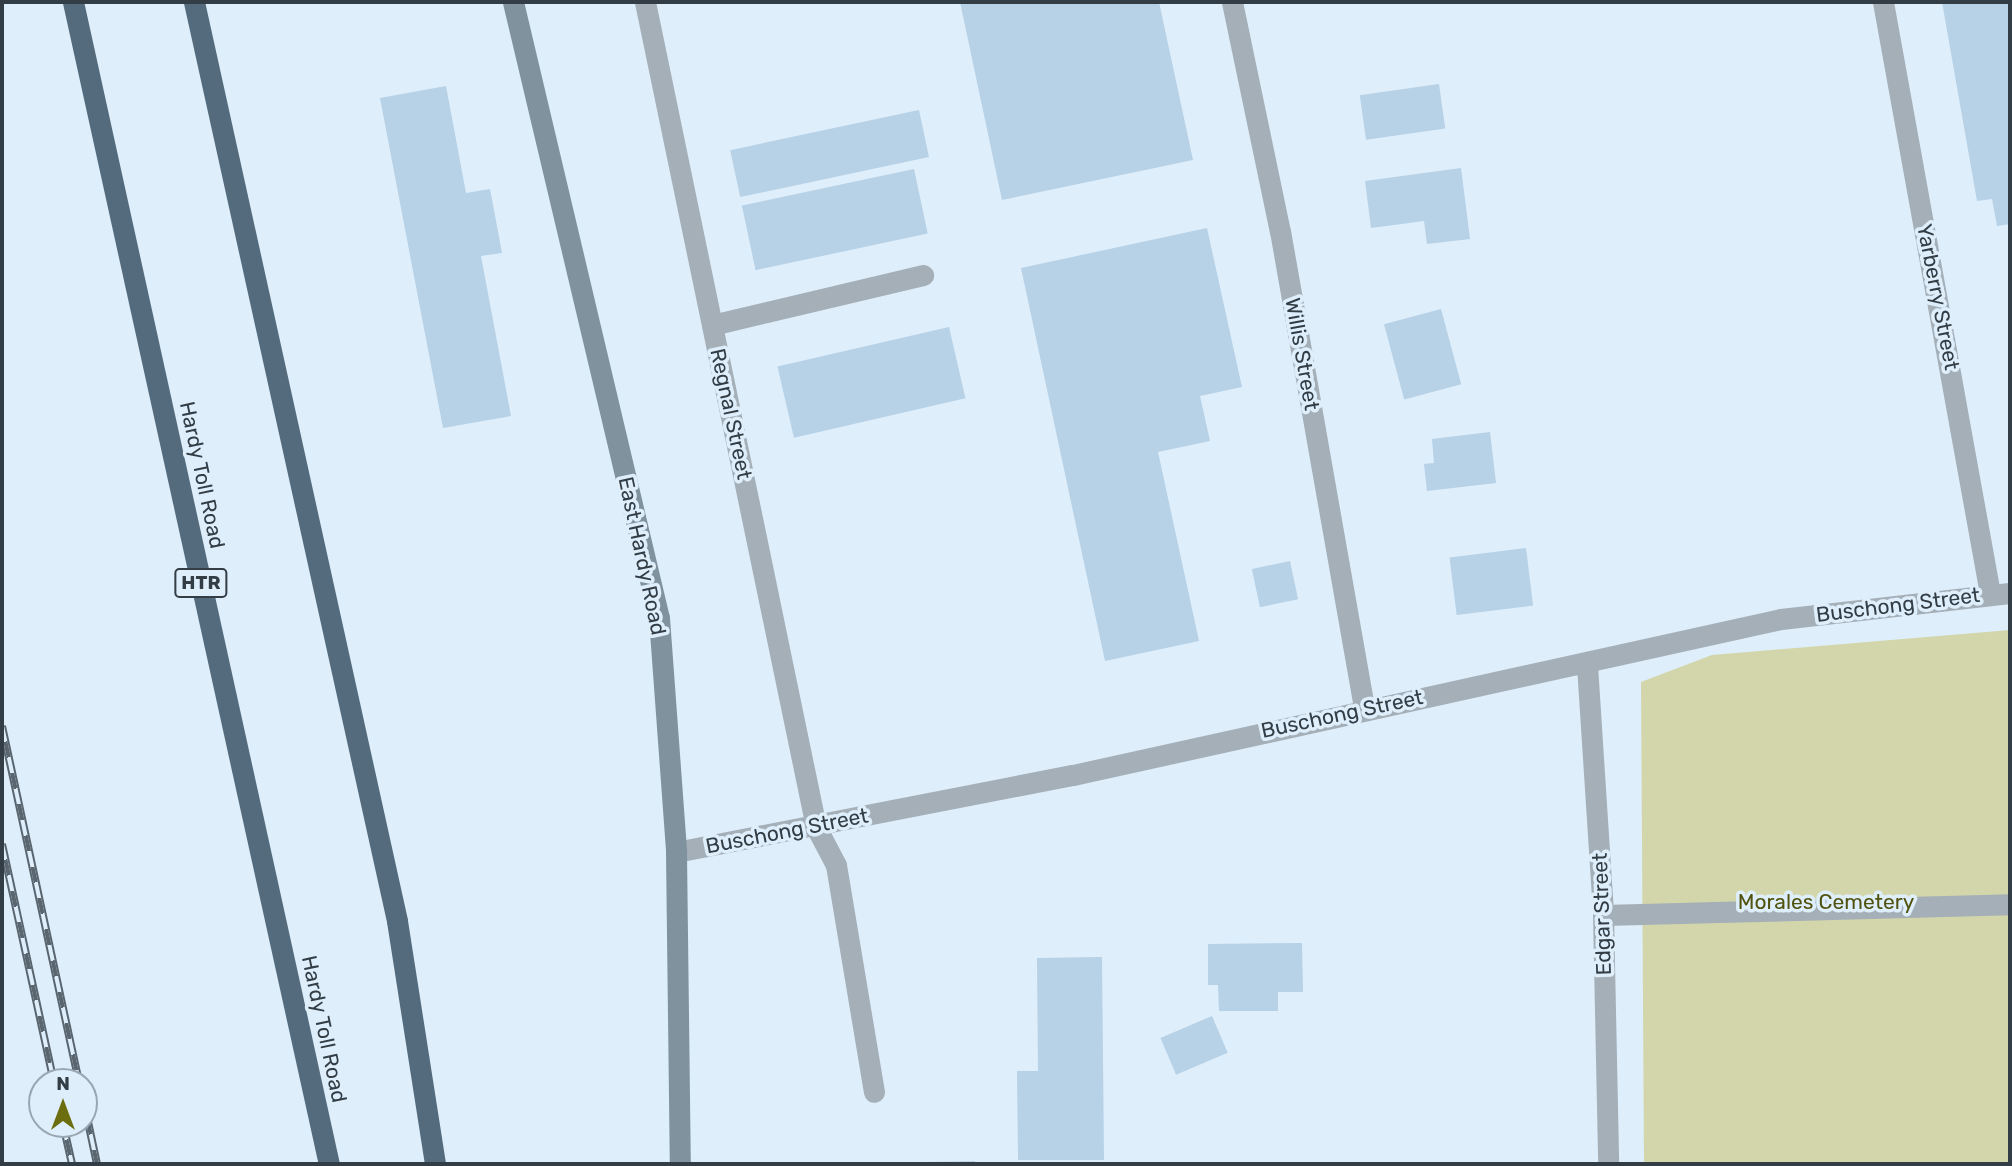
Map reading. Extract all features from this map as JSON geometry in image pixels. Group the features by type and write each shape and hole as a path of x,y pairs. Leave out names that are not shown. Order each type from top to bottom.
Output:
{"highway":[{"name":"Hardy Toll Road","path":"73,2 329,1164"},
{"path":"194,2 397,921 435,1164"}],"main road":[{"name":"East Hardy Road","path":"513,2 659,618 676,852 680,1164"}],"street":[{"name":"Regnal Street","path":"645,2 816,827 836,865 874,1092"},
{"name":"Willis Street","path":"1232,2 1280,230 1364,707"},
{"name":"Yarberry Street","path":"1882,2 2000,593"},
{"path":"712,325 923,275"},
{"name":"Buschong Street","path":"676,852 816,827 1364,707 1587,665 1781,619 2000,593"},
{"name":"Edgar Street","path":"1587,665 1604,915 1608,1164"},
{"path":"1604,915 2010,904"}],"green space":[{"name":"Morales Cemetery","path":"2010,630 2010,1164 1644,1164 1641,682 1712,655"}],"building":[{"path":"960,2 1159,2 1193,160 1002,200"},
{"path":"1942,2 2010,2 2010,224 1997,226 1992,199 1977,201"},
{"path":"1439,84 1445,129 1366,140 1360,95"},
{"path":"446,86 466,193 490,189 502,253 481,256 511,416 443,428 380,98"},
{"path":"919,110 929,157 740,197 730,150"},
{"path":"1461,168 1470,239 1427,244 1424,221 1371,228 1365,181"},
{"path":"914,169 928,234 756,270 742,206"},
{"path":"1207,228 1242,387 1200,396 1210,441 1158,452 1199,641 1105,661 1021,268"},
{"path":"1441,309 1461,384 1404,400 1384,324"},
{"path":"949,327 965,398 794,438 778,367"},
{"path":"1490,432 1496,483 1427,491 1424,464 1434,463 1432,439"},
{"path":"1526,548 1533,606 1457,615 1450,557"},
{"path":"1290,561 1298,599 1260,607 1252,569"},
{"path":"1302,943 1303,992 1278,992 1278,1011 1219,1011 1218,985 1208,985 1208,944"},
{"path":"1102,957 1104,1160 1018,1160 1017,1071 1038,1071 1037,958"},
{"path":"1212,1016 1228,1053 1176,1075 1160,1038"},
{"path":"975,1161 975,1164 925,1164 925,1162"}],"railway":[{"path":"2,726 76,1068"},
{"path":"2,844 51,1068"},
{"path":"66,1138 72,1164"},
{"path":"91,1138 97,1164"}]}
